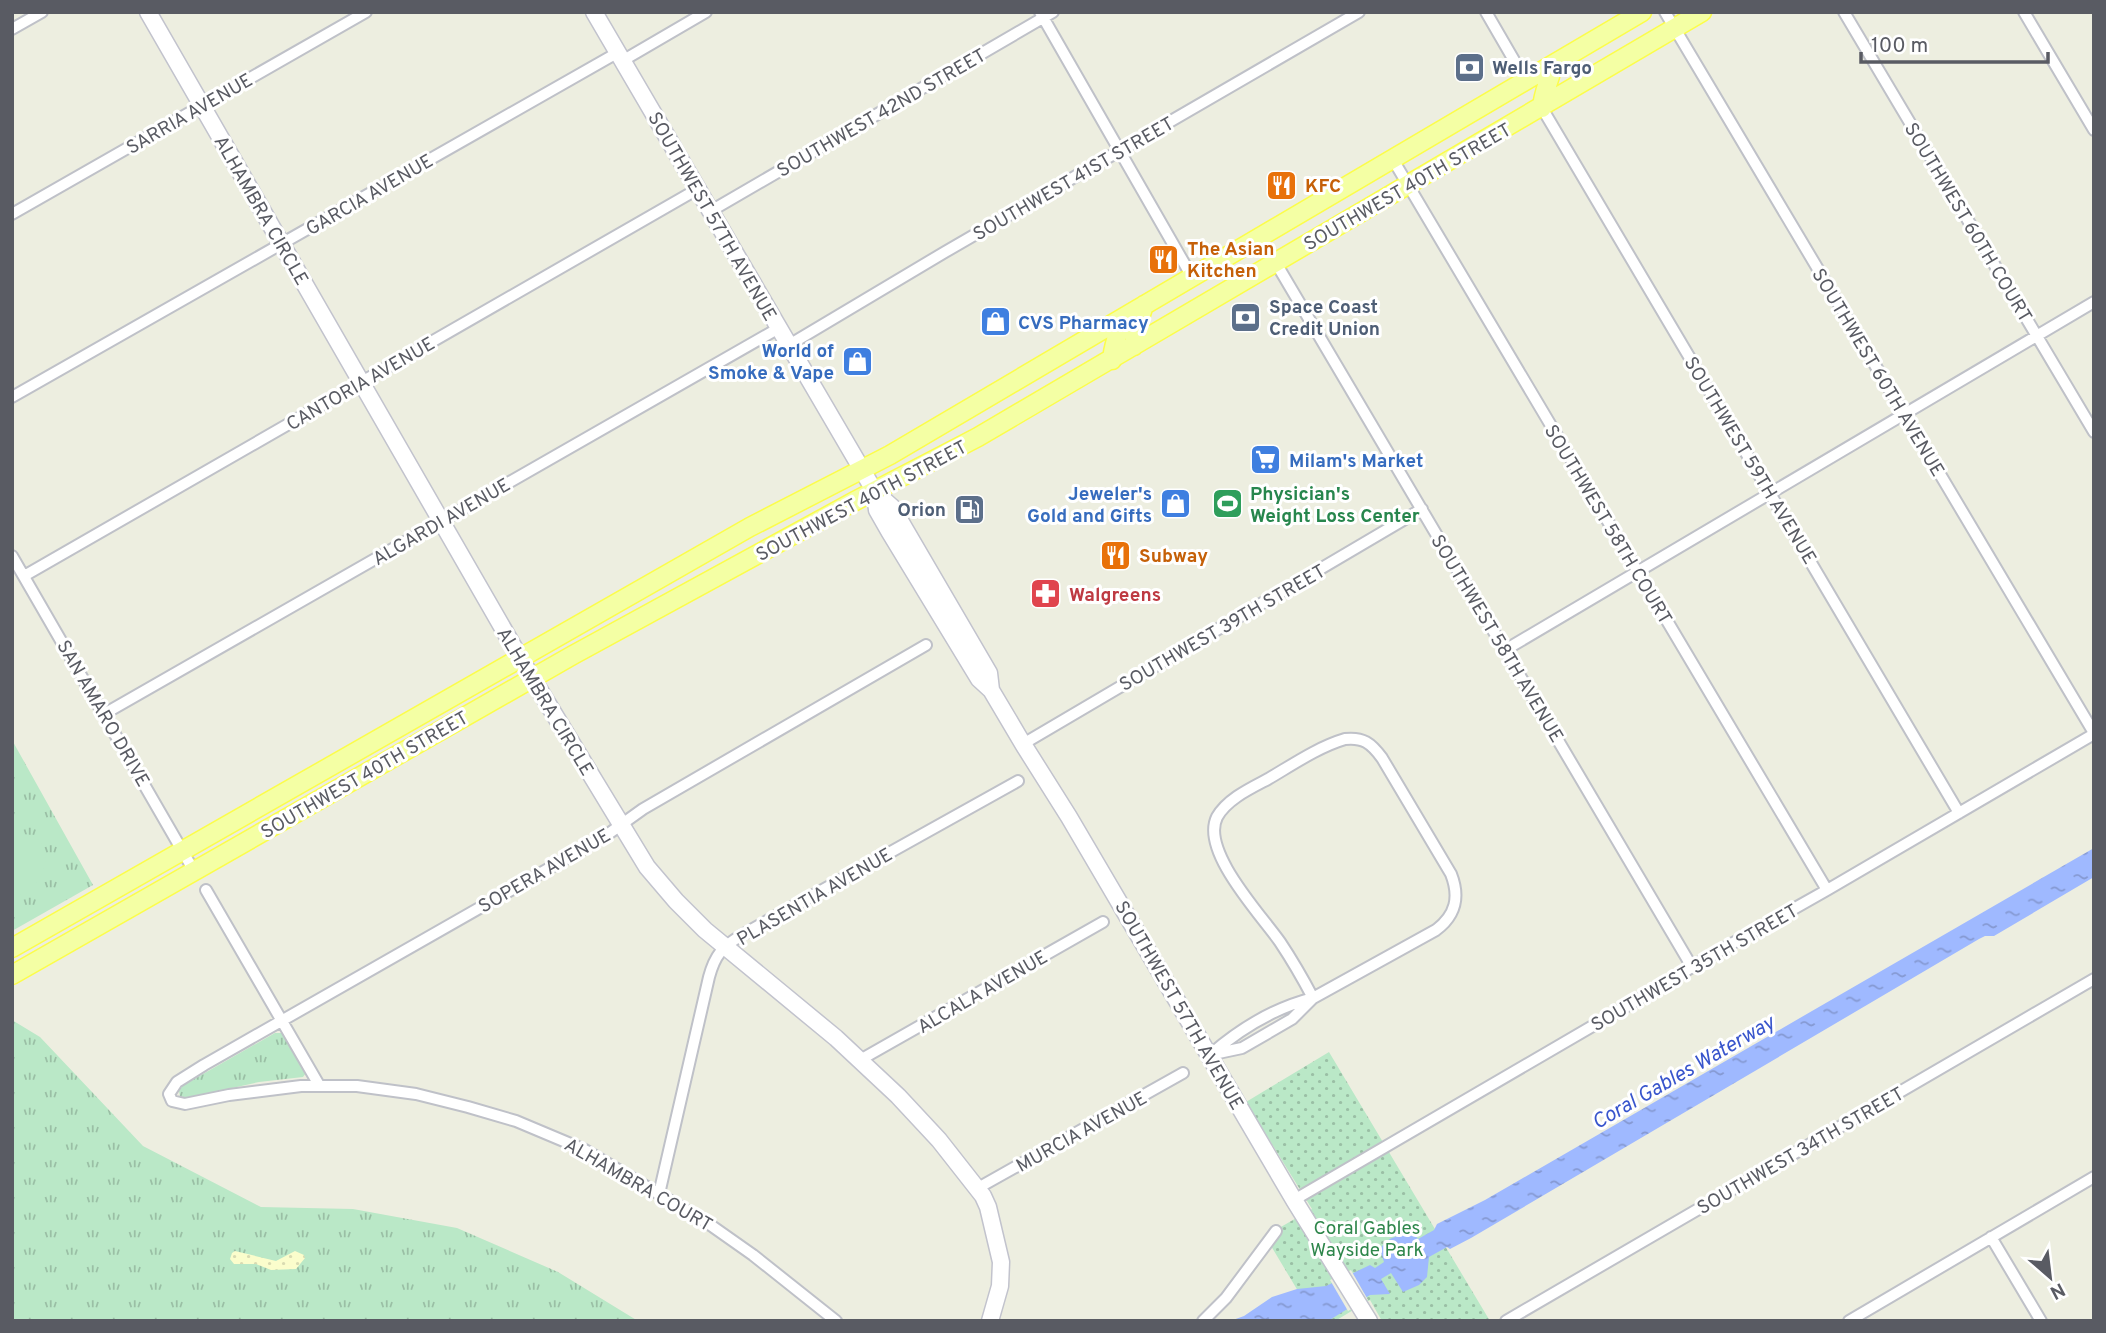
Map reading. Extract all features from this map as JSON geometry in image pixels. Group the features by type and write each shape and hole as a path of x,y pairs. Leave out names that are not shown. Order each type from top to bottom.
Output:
{"main road":[{"name":"SOUTHWEST 40TH STREET","path":"12,948 750,527 862,470 1642,12"},
{"name":"SOUTHWEST 40TH STREET","path":"12,975 532,678 978,437 1702,12"},
{"path":"1542,108 1542,95 1550,81 1553,65"},
{"path":"1134,346 1144,305"},
{"path":"1112,360 1113,345 1119,334 1121,319"}],"street":[{"path":"12,29 41,12"},
{"name":"ALHAMBRA CIRCLE","path":"148,12 520,658 653,876 684,910 860,1060 929,1127 978,1188 988,1207 1001,1262 1000,1286 990,1321"},
{"name":"SARRIA AVENUE","path":"12,214 366,12"},
{"name":"SOUTHWEST 57TH AVENUE","path":"594,12 875,492 877,510 989,673 991,690 1364,1314"},
{"name":"GARCIA AVENUE","path":"12,397 281,243 706,12"},
{"name":"SOUTHWEST 41ST STREET","path":"789,345 1359,12"},
{"path":"1486,12 1526,81"},
{"name":"SOUTHWEST 60TH AVENUE","path":"1665,12 2094,734"},
{"name":"SOUTHWEST 60TH COURT","path":"1844,12 2094,432"},
{"path":"2024,12 2094,130"},
{"path":"1046,14 1192,277"},
{"name":"SOUTHWEST 42ND STREET","path":"709,212 1046,14"},
{"name":"SOUTHWEST 59TH AVENUE","path":"1542,108 1959,813"},
{"name":"SOUTHWEST 58TH COURT","path":"1392,158 1827,890"},
{"name":"CANTORIA AVENUE","path":"24,576 696,190"},
{"name":"SOUTHWEST 58TH AVENUE","path":"1260,236 1692,967"},
{"path":"1505,650 2094,302"},
{"name":"ALGARDI AVENUE","path":"104,714 779,328"},
{"name":"SOUTHWEST 39TH STREET","path":"1023,744 1422,509"},
{"name":"SAN AMARO DRIVE","path":"12,556 194,871"},
{"name":"SOPERA AVENUE","path":"170,1099 170,1091 183,1078 604,837 653,803 926,645"},
{"name":"SOUTHWEST 35TH STREET","path":"1294,1200 2094,734"},
{"path":"1209,1055 1242,1048 1292,1019 1313,998 1436,930 1449,918 1455,905 1456,889 1451,874 1382,758 1369,743 1358,739 1345,739 1334,743 1254,787 1226,807 1216,822 1214,836 1223,860 1280,943 1313,998"},
{"name":"PLASENTIA AVENUE","path":"659,1194 714,960 726,947 754,929 1018,781"},
{"path":"206,890 319,1085"},
{"name":"ALCALA AVENUE","path":"860,1060 1103,922"},
{"name":"SOUTHWEST 34TH STREET","path":"1506,1321 2094,979"},
{"name":"MURCIA AVENUE","path":"978,1188 1183,1073"},
{"name":"ALHAMBRA COURT","path":"170,1099 186,1104 266,1089 319,1085 358,1086 402,1092 503,1117 572,1144 623,1171 742,1247 836,1321"},
{"path":"1849,1321 2094,1177"},
{"path":"1203,1321 1226,1298 1276,1231"},
{"path":"1991,1237 2041,1321"}],"green space":[{"path":"12,740 93,885 12,931"},
{"path":"12,834 35,837 42,843 45,851 46,859 41,876 23,895 12,894"},
{"path":"12,1020 40,1037 143,1146 261,1207 353,1209 457,1228 558,1272 638,1321 12,1321"},
{"path":"275,1033 283,1033 306,1073 303,1077 259,1082 187,1098 180,1096 182,1086"},
{"name":"Coral Gables Wayside Park","path":"1329,1052 1490,1321 1382,1321 1370,1300 1335,1321 1316,1321 1265,1236 1312,1209 1246,1102"}],"sand":[{"path":"235,1251 276,1261 295,1251 305,1258 296,1269 271,1270 256,1264 234,1264 230,1259"}],"water":[{"path":"2094,848 2094,877 1994,936 1979,939 1471,1238 1429,1257 1427,1277 1419,1285 1403,1292 1391,1273 1381,1279 1390,1294 1370,1295 1328,1321 1230,1321 1244,1316 1272,1297 1297,1289 1326,1286 1370,1265 1375,1268 1384,1262 1380,1250 1390,1239 1414,1234 1418,1239 1434,1230 1437,1224 1485,1200"}],"pier":[{"path":"1351,1270 1368,1300 1348,1311 1330,1280"}],"place":[{"name":"Wells Fargo","path":"1469,67"},
{"name":"KFC","path":"1282,185"},
{"name":"The Asian Kitchen","path":"1164,259"},
{"name":"Space Coast Credit Union","path":"1246,317"},
{"name":"CVS Pharmacy","path":"995,322"},
{"name":"World of Smoke & Vape","path":"857,361"},
{"name":"Milam's Market","path":"1266,460"},
{"name":"Jeweler's Gold and Gifts","path":"1175,504"},
{"name":"Physician's Weight Loss Center","path":"1227,504"},
{"name":"Orion","path":"969,509"},
{"name":"Subway","path":"1116,555"},
{"name":"Walgreens","path":"1046,594"}],"water label":[{"name":"Coral Gables Waterway","path":"1683,1072"}]}
